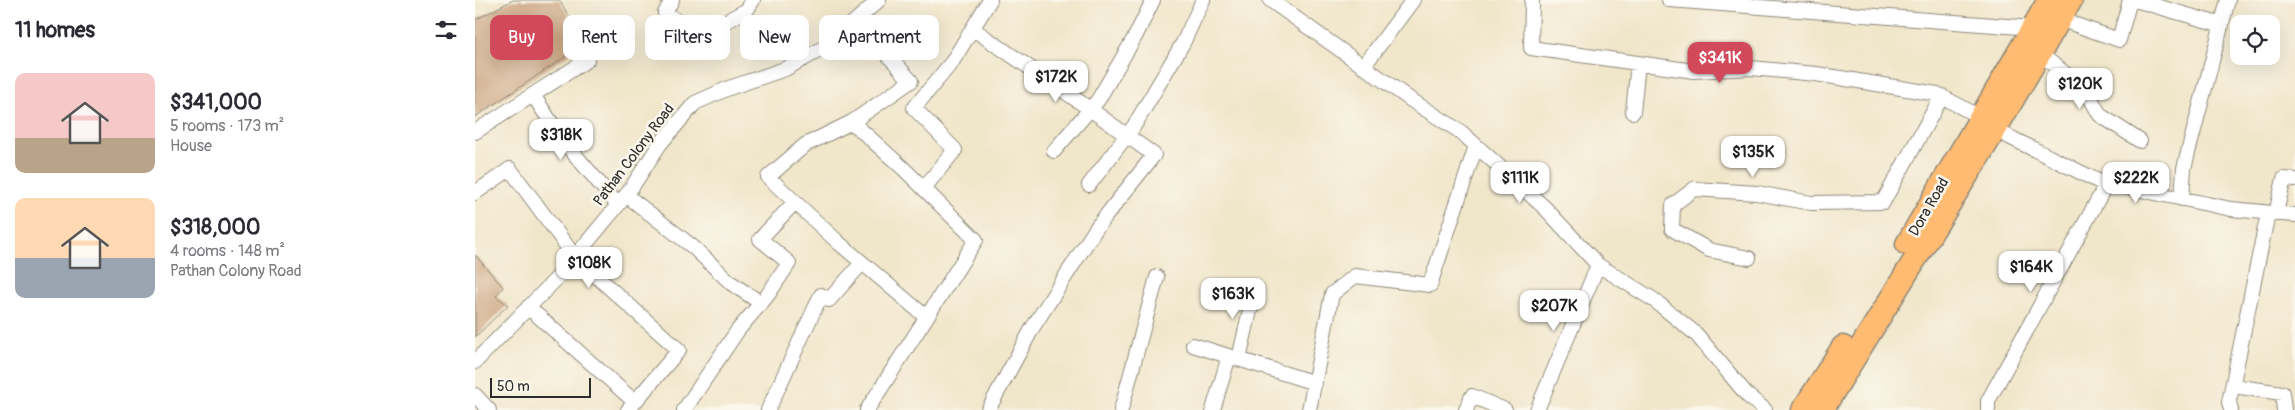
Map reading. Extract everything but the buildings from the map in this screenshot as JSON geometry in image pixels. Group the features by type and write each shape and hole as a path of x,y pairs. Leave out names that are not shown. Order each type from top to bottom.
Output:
{"main road":[{"path":"1822,410 1988,123 2039,53 2054,10 2071,0"},
{"name":"Dora Road","path":"1803,410 1988,123 2033,28 2054,10"}],"street":[{"path":"668,15 665,13 672,0"},
{"path":"730,20 747,10 753,0"},
{"name":"Pathan Colony Road","path":"862,15 879,0"},
{"path":"924,188 955,150 914,108 952,62 990,0"},
{"path":"1054,151 1098,100 1153,0"},
{"path":"1089,185 1127,136 1183,43 1203,0"},
{"path":"1270,0 1363,67 1461,132 1545,208 1598,265 1654,300 1696,334 1748,396 1765,410"},
{"path":"1363,67 1413,0"},
{"path":"1532,0 1531,48 1694,71 1751,68 1816,74 1942,96 2098,182 2231,209 2295,215"},
{"path":"1669,0 2033,28"},
{"path":"2054,10 2119,40 2130,0"},
{"path":"2135,0 2222,25"},
{"path":"2182,199 2184,168 2228,0"},
{"path":"973,29 1154,155 1091,235 1033,327 988,410"},
{"name":"Pathan Colony Road","path":"475,362 575,257 622,200 660,144 695,103 729,88 785,69 819,50"},
{"path":"2039,53 2085,90 2100,115 2140,141"},
{"path":"475,132 587,60"},
{"path":"892,60 911,81 853,122 805,145 768,177 862,263 926,317"},
{"path":"1633,112 1638,63"},
{"path":"533,95 564,142 622,200 693,247 731,283 761,303"},
{"path":"1749,258 1709,250 1672,230 1673,205 1693,188 1757,193 1811,203 1883,202 1942,96"},
{"path":"853,122 924,188 976,240 867,410"},
{"path":"1309,410 1332,294 1355,276 1430,285 1476,146"},
{"path":"475,193 510,169 575,257 679,350 632,406 528,307"},
{"path":"2231,410 2229,402 2272,213 2284,180 2295,180"},
{"path":"1988,410 1988,401 2107,183"},
{"path":"684,410 737,330 761,303 789,263 760,239 795,202"},
{"path":"768,410 821,295 829,300 862,263"},
{"path":"1537,410 1598,265"},
{"path":"1121,410 1157,277"},
{"path":"1213,410 1234,358 1255,288"},
{"path":"1193,345 1315,383"},
{"path":"2233,386 2281,393 2284,410"},
{"path":"475,396 489,410"},
{"path":"1466,410 1472,396 1505,410"}]}
